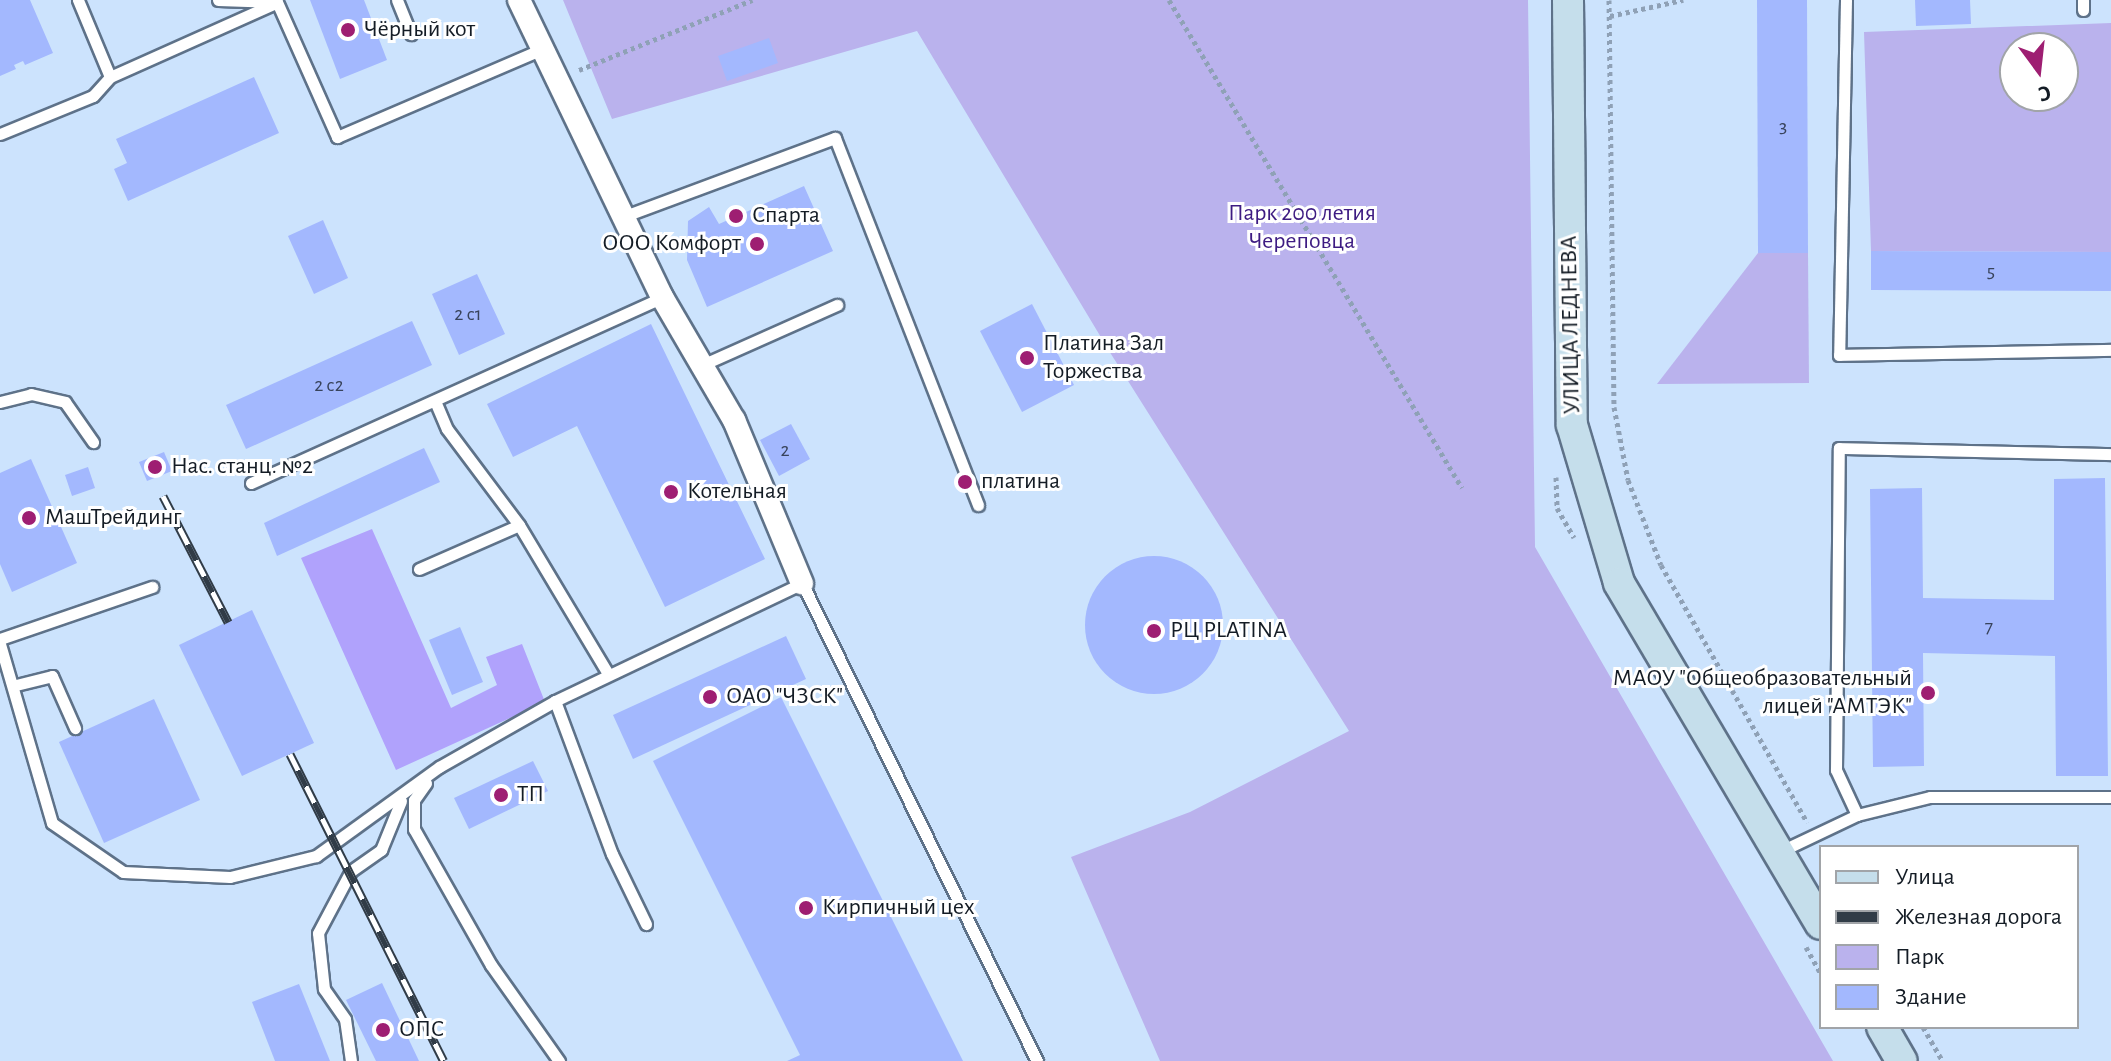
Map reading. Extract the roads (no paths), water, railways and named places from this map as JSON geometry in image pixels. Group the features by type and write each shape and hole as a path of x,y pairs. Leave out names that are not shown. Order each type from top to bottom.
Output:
{"street":[{"path":"519,0 662,297 734,420 802,583"},
{"name":"УЛИЦА ЛЕДНЕВА","path":"1568,0 1572,425 1619,583 1819,921"},
{"path":"1883,1029 1902,1061"}],"lane":[{"path":"78,0 110,77"},
{"path":"218,0 277,2"},
{"path":"397,0 411,34"},
{"path":"1846,0 1839,355 2111,350"},
{"path":"0,134 93,96 110,77 277,2"},
{"path":"277,2 337,137 542,49"},
{"path":"625,216 835,138 978,505"},
{"path":"251,483 662,297"},
{"path":"702,365 837,305"},
{"path":"0,402 31,394 65,402 93,442"},
{"path":"435,401 447,429 519,525 607,672"},
{"path":"1857,815 1836,770 1839,448 2111,454"},
{"path":"419,569 519,525"},
{"path":"152,587 0,641 16,685 52,823 123,872 230,877 316,856 402,797 439,767 555,701 607,672 802,583 1037,1061"},
{"path":"16,685 52,676 75,728"},
{"path":"555,701 612,854 646,924"},
{"path":"439,767 414,800 414,829 491,965 559,1061"},
{"path":"351,1061 345,1019 324,989 318,933 351,871 381,850 402,797"},
{"path":"1779,853 1857,815 1930,797 2111,797"}],"railway":[{"path":"163,496 228,622"},
{"path":"290,754 444,1061"}],"place":[{"name":"Чёрный кот","path":"348,30"},
{"name":"Спарта","path":"736,216"},
{"name":"ООО Комфорт","path":"757,244"},
{"name":"Платина Зал Торжества","path":"1027,358"},
{"name":"Нас. станц. №2","path":"155,467"},
{"name":"платина","path":"965,482"},
{"name":"Котельная","path":"671,492"},
{"name":"МашТрейдинг","path":"29,518"},
{"name":"РЦ PLATINA","path":"1154,631"},
{"name":"МАОУ \"Общеобразовательный лицей \"АМТЭК\"","path":"1928,693"},
{"name":"ОАО \"ЧЗСК\"","path":"710,697"},
{"name":"ТП","path":"501,795"},
{"name":"Кирпичный цех","path":"806,908"},
{"name":"ОПС","path":"383,1030"}],"park label":[{"name":"Парк 200 летия Череповца","path":"1302,228"}]}
